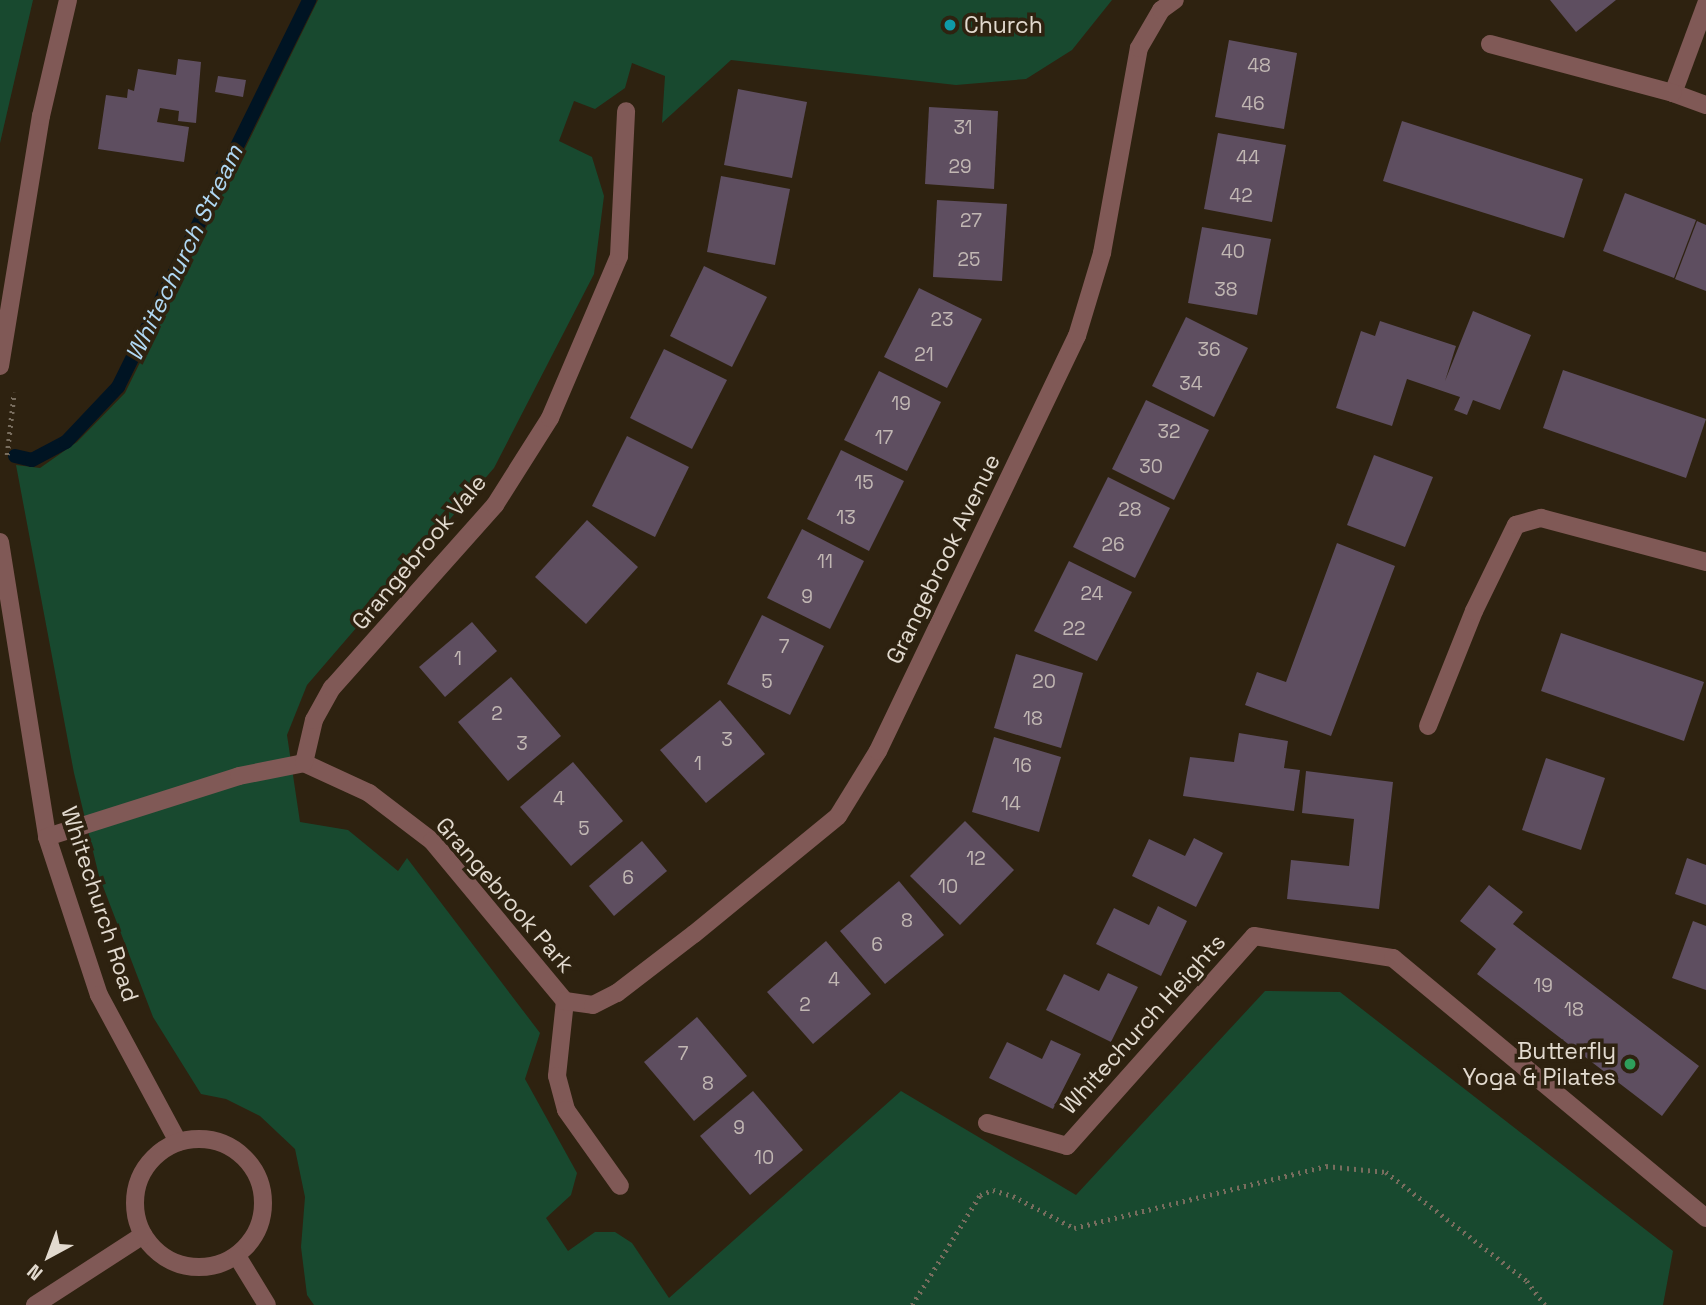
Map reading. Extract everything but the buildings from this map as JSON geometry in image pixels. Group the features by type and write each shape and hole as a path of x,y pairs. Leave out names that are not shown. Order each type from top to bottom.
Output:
{"street":[{"path":"0,366 41,116 68,0"},
{"name":"Grangebrook Avenue","path":"565,1001 593,1005 617,993 694,934 838,816 878,751 1077,336 1102,253 1139,48 1161,10 1175,0"},
{"path":"1673,93 1706,4"},
{"path":"1490,44 1673,93 1706,105"},
{"name":"Grangebrook Vale","path":"304,763 314,720 332,688 495,505 550,418 618,256 626,111"},
{"path":"1428,726 1474,611 1516,525 1541,518 1706,562"},
{"name":"Whitechurch Road","path":"0,542 47,837 99,995 178,1142"},
{"path":"47,837 239,776 304,763"},
{"name":"Grangebrook Park","path":"304,763 369,793 432,841 565,1001 557,1076 566,1110 620,1186"},
{"name":"Whitechurch Heights","path":"987,1123 1067,1146 1254,936 1393,958 1706,1218"},
{"path":"208,1140 237,1151 260,1183 260,1224 237,1256 206,1266 175,1263 143,1235 136,1217 138,1180 148,1164 178,1142 208,1140"},
{"path":"35,1305 143,1235"},
{"path":"237,1256 267,1305"}],"path":[{"path":"912,1305 980,1195 993,1190 1013,1196 1074,1228 1326,1166 1386,1171 1527,1281 1545,1305"}],"green space":[{"path":"0,0 33,0 0,143"},
{"path":"318,0 1112,0 1072,50 1026,79 956,85 731,60 662,123 665,76 632,63 625,88 595,109 574,101 559,141 592,157 604,196 594,274 494,468 307,685 287,735 300,822 348,830 398,871 407,858 540,1033 525,1079 577,1173 571,1195 546,1218 568,1251 595,1232 615,1232 632,1243 669,1298 901,1091 1076,1195 1265,991 1340,992 1673,1251 1663,1305 314,1305 307,1295 301,1247 305,1197 295,1149 260,1116 226,1099 201,1094 153,1017 99,876 74,773 16,465 40,468 77,442 125,393"}],"waterway":[{"name":"Whitechurch Stream","path":"15,456 32,460 66,442 118,387 309,0"}],"place":[{"name":"Church","path":"950,25"},
{"name":"Butterfly Yoga & Pilates","path":"1630,1064"}]}
